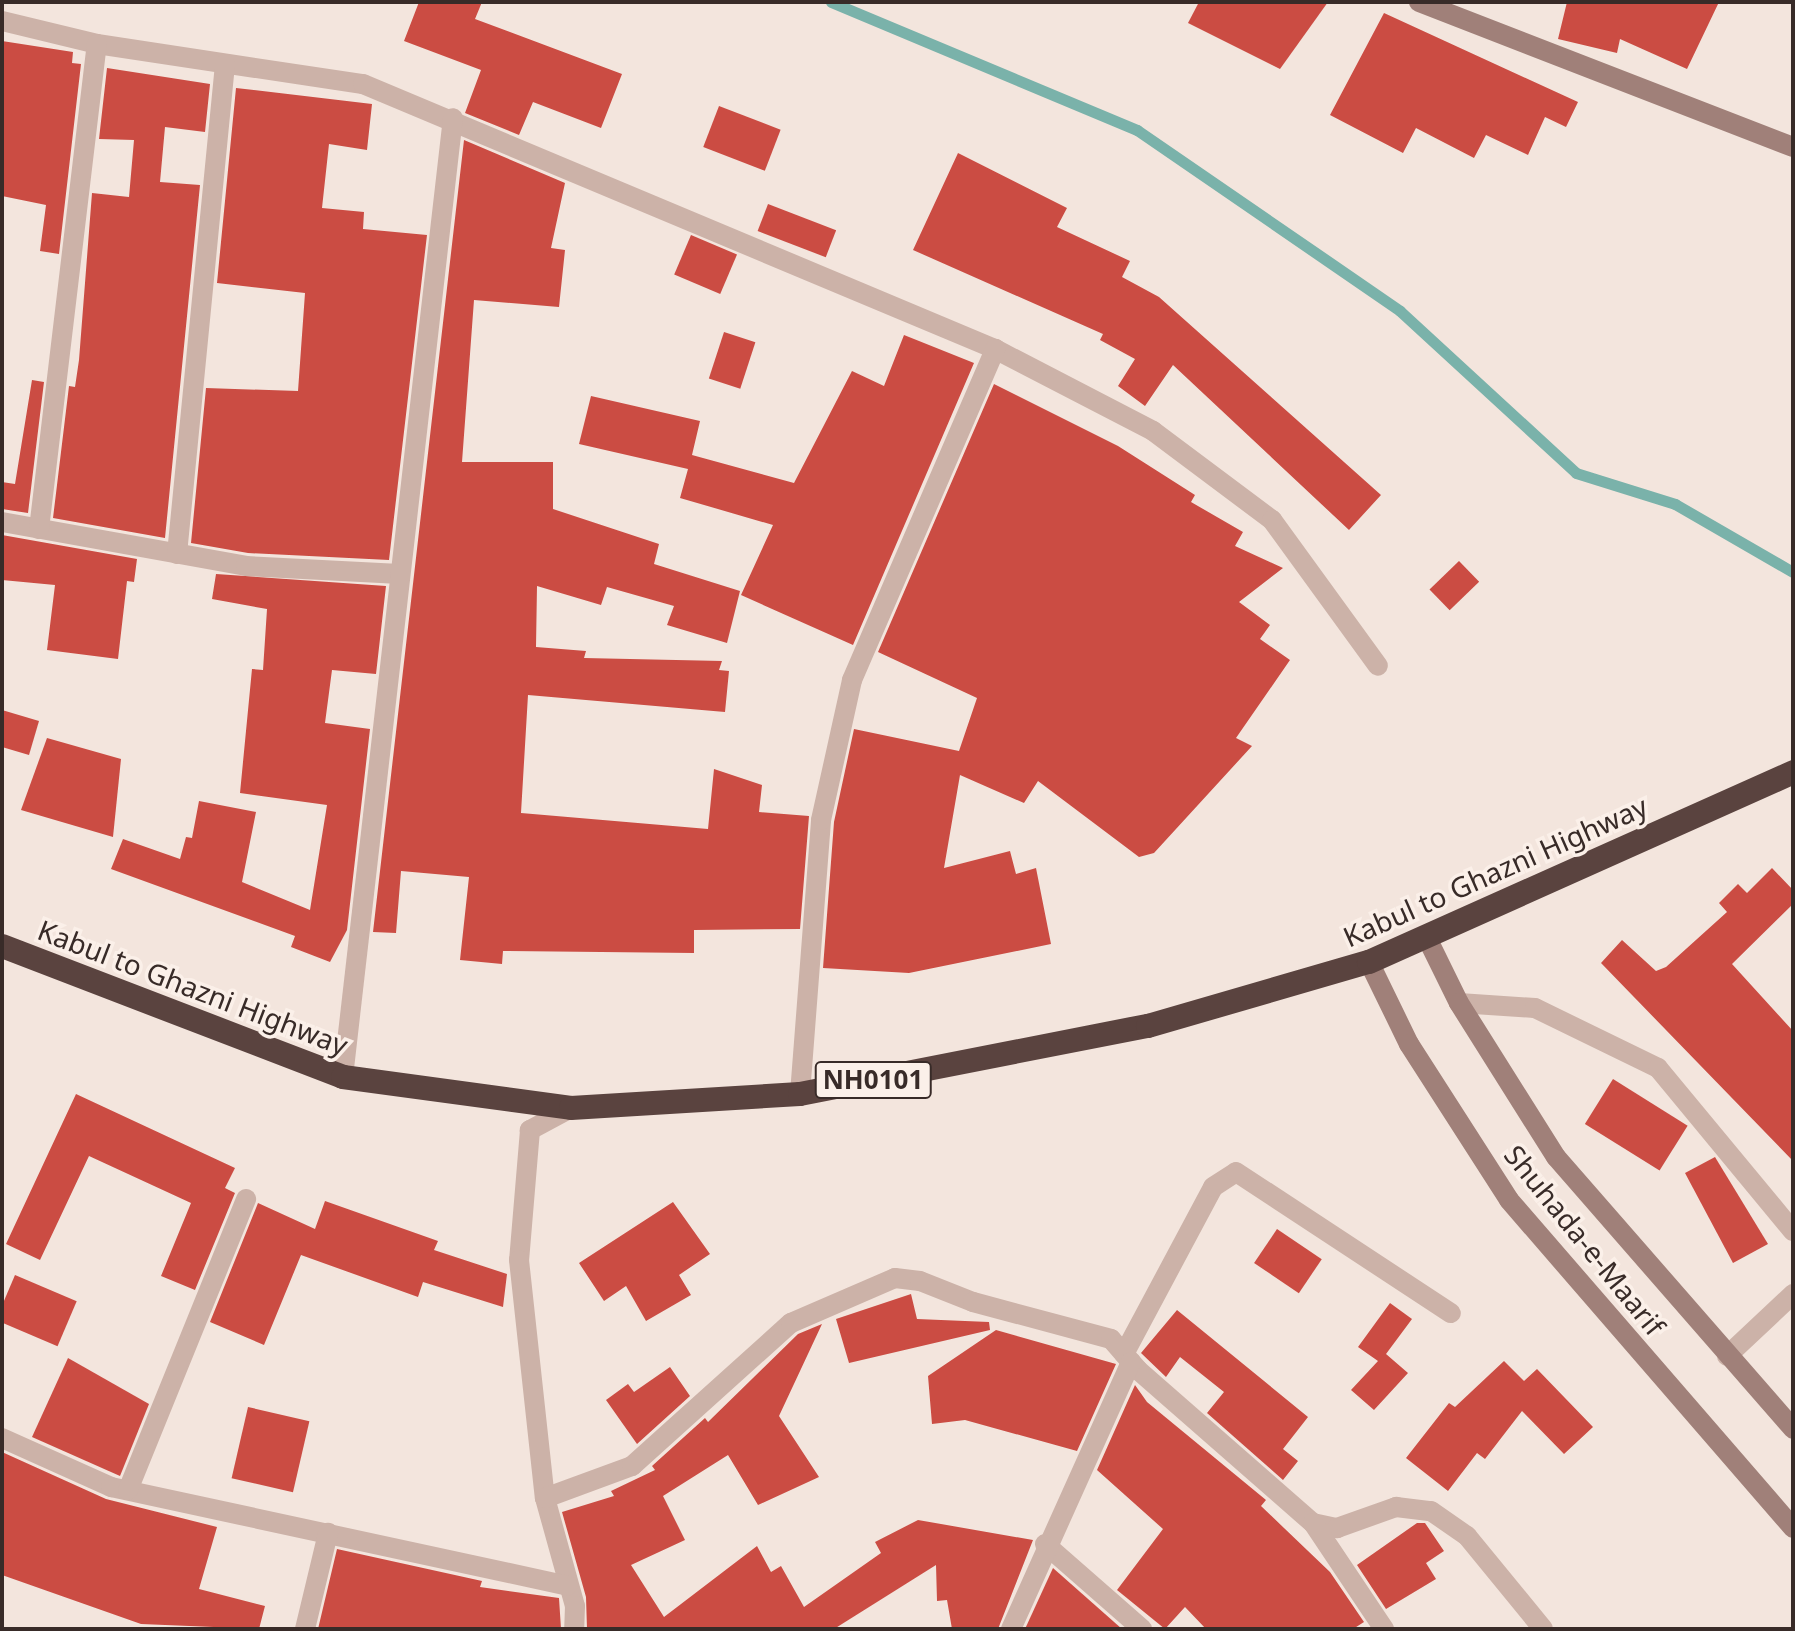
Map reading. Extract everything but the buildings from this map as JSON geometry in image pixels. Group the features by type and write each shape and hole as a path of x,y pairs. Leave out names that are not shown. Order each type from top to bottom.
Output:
{"highway":[{"name":"Kabul to Ghazni Highway","path":"2,946 343,1077 571,1108 800,1094 1148,1026 1369,962 1793,772"}],"main road":[{"path":"1419,2 1793,147"},
{"name":"Shuhada-e-Maarif","path":"1427,938 1459,1003 1556,1157 1793,1429"},
{"name":"Shuhada-e-Maarif","path":"1369,962 1409,1044 1509,1200 1793,1528"}],"street":[{"path":"2,21 97,44 363,84 453,118 995,349 1153,431 1272,520 1378,666"},
{"path":"39,529 97,44"},
{"path":"177,554 225,64"},
{"path":"343,1077 453,118"},
{"path":"800,1094 821,820 852,680 995,349"},
{"path":"2,522 246,566 400,574"},
{"path":"1459,1003 1550,1013 1658,1068 1793,1231"},
{"path":"571,1108 530,1130 519,1260 545,1498 575,1606 574,1629"},
{"path":"1011,1629 1127,1358 1213,1187 1236,1172 1451,1313"},
{"path":"128,1490 246,1199"},
{"path":"545,1498 632,1466 791,1323 895,1278 1111,1339 1127,1358 1313,1523 1384,1629"},
{"path":"1727,1356 1793,1294"},
{"path":"2,1438 128,1490 567,1586"},
{"path":"1313,1523 1337,1528 1396,1507 1431,1511 1467,1536 1543,1629"},
{"path":"305,1629 328,1533"},
{"path":"1045,1544 1142,1629"}],"waterway":[{"path":"831,2 1137,130 1400,311 1576,473 1675,504 1793,572"}]}
